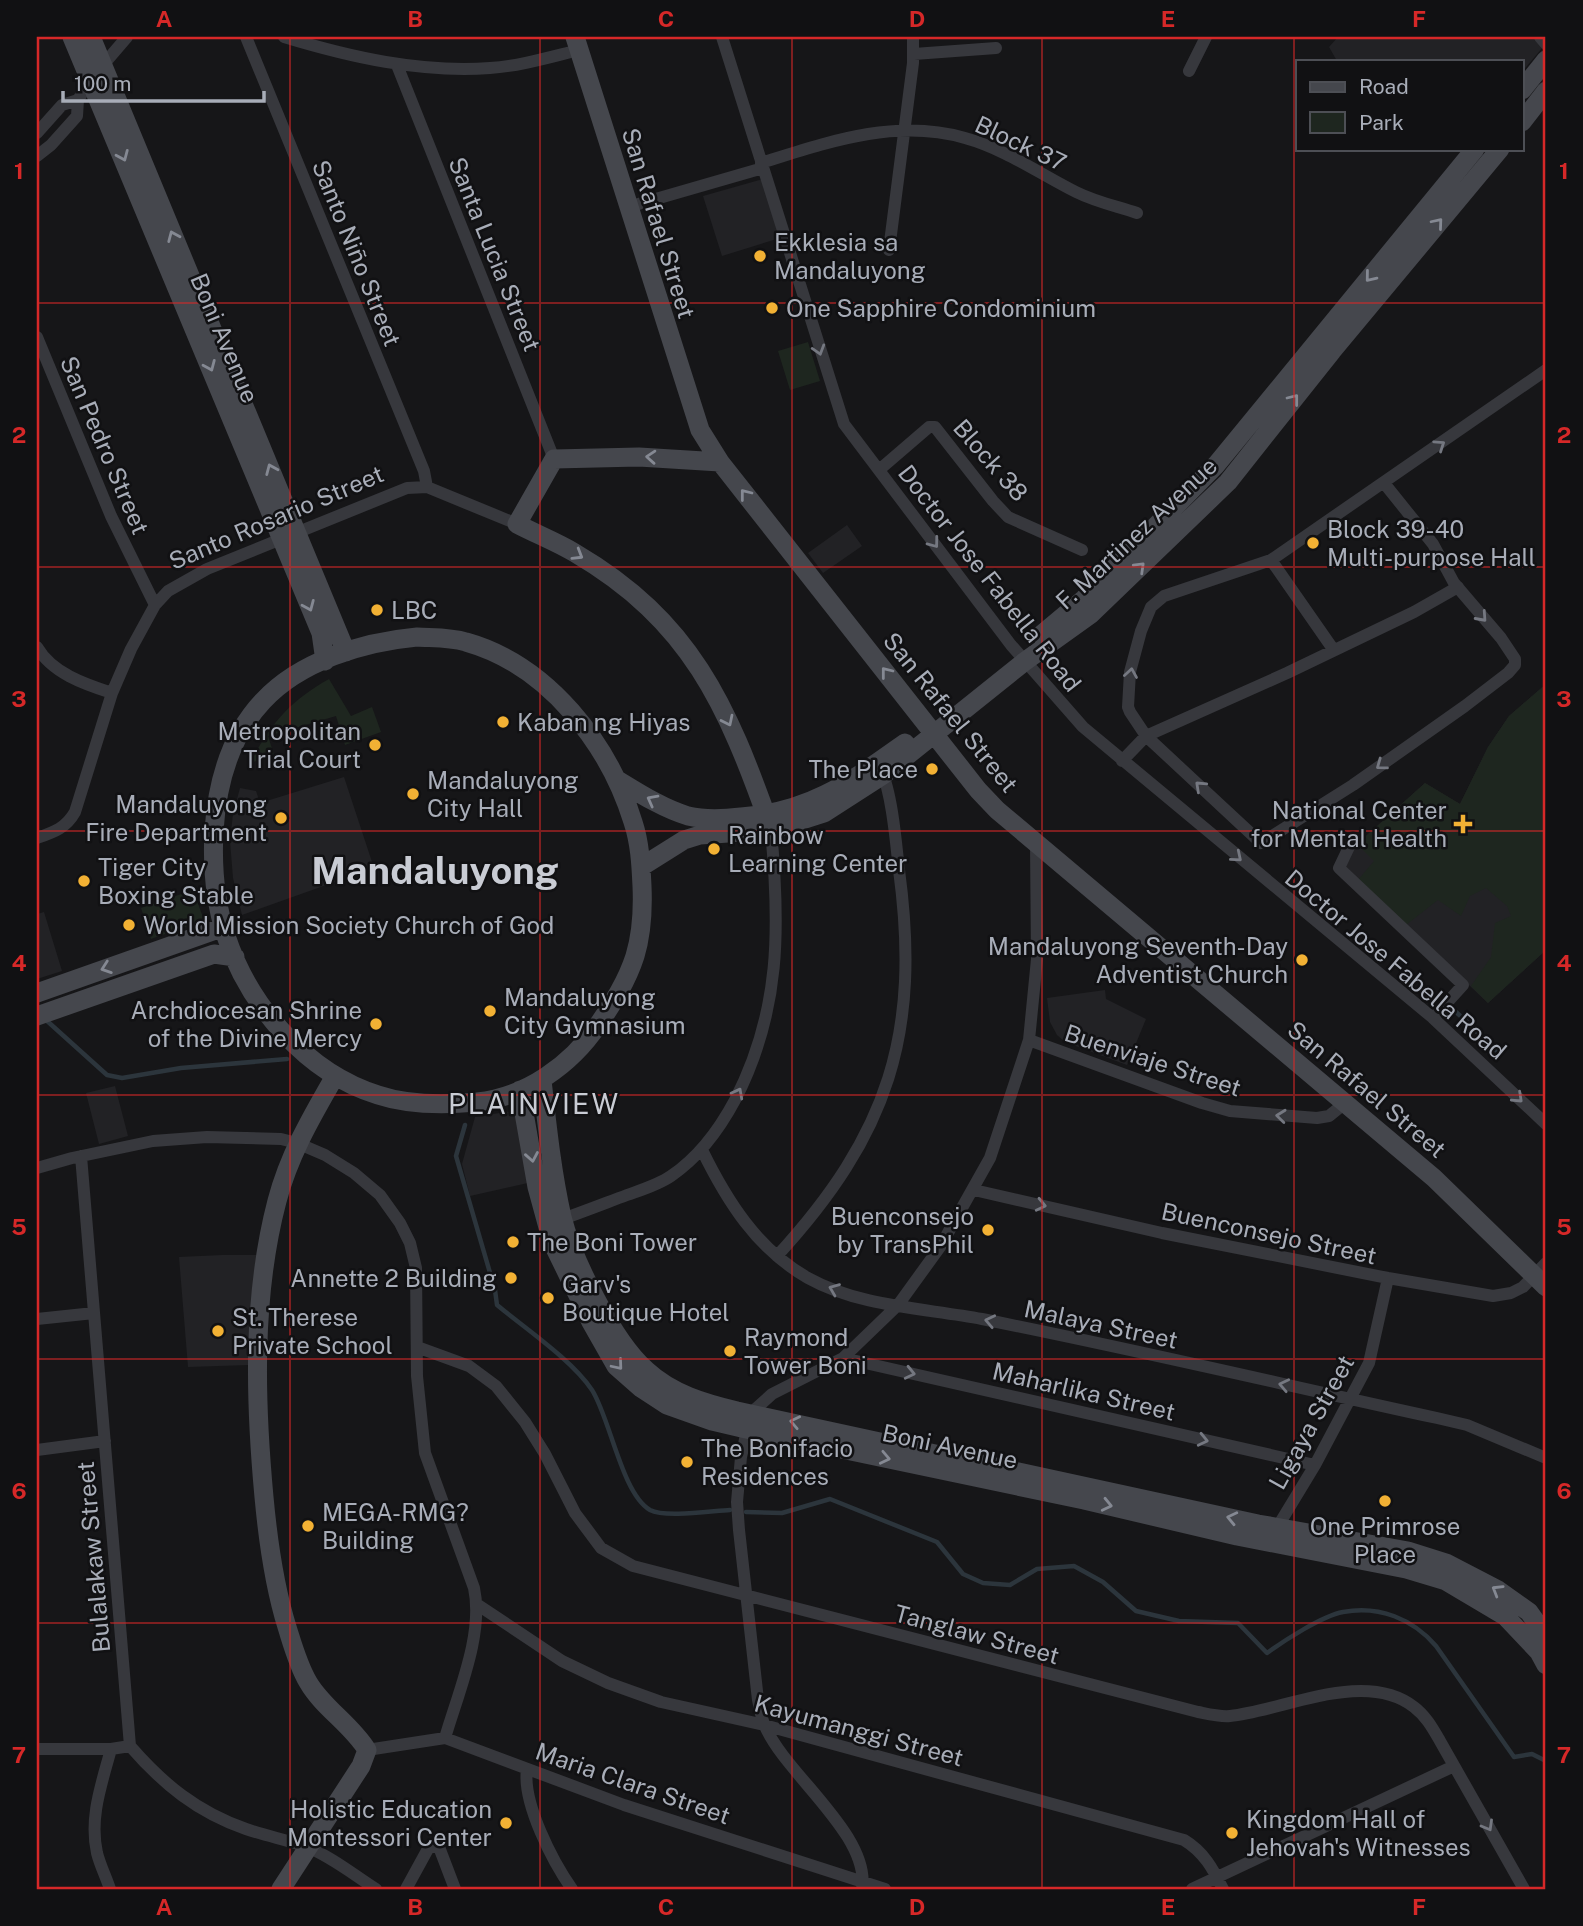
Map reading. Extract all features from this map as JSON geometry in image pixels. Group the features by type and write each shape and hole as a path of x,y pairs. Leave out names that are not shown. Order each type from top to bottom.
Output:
{"main road":[{"name":"Boni Avenue","path":"72,37 97,72 290,534 346,652"},
{"name":"Boni Avenue","path":"91,37 97,72"},
{"name":"San Rafael Street","path":"577,44 700,430 720,461 978,790 1037,845 1173,956 1434,1178 1543,1275"},
{"path":"1524,88 1546,60"},
{"path":"1524,120 1546,92"},
{"name":"F. Martinez Avenue","path":"641,867 666,849 692,838 768,823 880,769 1021,657 1084,599 1216,465 1474,150"},
{"name":"F. Martinez Avenue","path":"1021,657 1091,614 1228,482 1332,351 1499,150"},
{"path":"720,461 639,457 554,459 517,524 574,552 612,577 655,613 677,636 707,678 732,729 768,823"},
{"name":"Boni Avenue","path":"290,534 321,634 325,661"},
{"path":"416,637 466,642 485,650 533,676 571,711 603,753 617,779 634,825 641,867 643,906 635,955 623,985 587,1042 542,1080 520,1090 495,1099 476,1102 422,1103 380,1096 335,1076 284,1033 269,1015 235,957 224,927 215,886 216,808 224,768 232,747 262,701 282,683 303,670 346,652 365,644 416,637"},
{"name":"F. Martinez Avenue","path":"617,779 661,805 691,817 768,823"},
{"path":"37,993 224,927"},
{"path":"37,1016 214,954 235,957"},
{"path":"281,1889 361,1766 366,1750 359,1738 320,1699 297,1659 281,1607 268,1538 260,1449 260,1317 264,1270 276,1201 297,1143 335,1076"},
{"name":"Boni Avenue","path":"542,1080 554,1222"},
{"name":"Boni Avenue","path":"520,1090 569,1280 616,1366 641,1388 667,1405 690,1414 748,1421 1044,1491 1274,1535 1406,1569 1446,1581 1506,1616 1539,1652 1546,1665"},
{"name":"Boni Avenue","path":"1274,1535 1356,1541 1408,1551 1446,1563 1520,1604 1546,1636"}],"street":[{"path":"37,156 78,116 78,100 97,72 127,37"},
{"name":"Santo Niño Street","path":"246,37 424,471 427,487"},
{"path":"284,37 397,65 440,69 491,68 577,44"},
{"name":"Doctor Jose Fabella Road","path":"722,37 844,424 878,470 1021,657 1083,727 1433,1018 1546,1124"},
{"path":"889,250 914,54 913,37"},
{"path":"1189,71 1206,37"},
{"path":"1540,37 1546,44"},
{"path":"914,54 996,48"},
{"name":"Santa Lucia Street","path":"397,65 554,459"},
{"path":"37,133 62,105 78,100"},
{"name":"Block 37","path":"628,207 762,165 827,141 904,129 965,138 1022,163 1090,198 1137,213"},
{"name":"San Pedro Street","path":"37,337 111,516 155,605"},
{"path":"1384,483 1433,544 1458,587 1501,638 1515,659 1513,668 1465,706 1353,785 1261,843 1146,736 1128,706 1130,672 1141,631 1151,607 1164,596 1271,560 1546,370"},
{"name":"Block 38","path":"878,470 929,427 935,427 993,501 1009,517 1082,551"},
{"path":"427,487 517,524"},
{"name":"Santo Rosario Street","path":"37,838 68,824 75,812 112,692 155,605 168,591 185,580 387,494 407,488 427,487"},
{"path":"1271,560 1333,649"},
{"path":"1122,761 1146,736 1287,673 1413,612 1458,587"},
{"path":"37,647 44,659 69,677 112,692"},
{"path":"777,1256 835,1188 860,1147 895,1060 906,985 906,933 896,844 880,769"},
{"path":"554,1222 662,1182 702,1150 723,1122 749,1072 767,1017 775,965 777,891 768,823"},
{"path":"863,1886 862,1871 847,1836 779,1749 764,1725 758,1700 737,1502 741,1457 748,1421 772,1394 843,1358 898,1305 940,1247 974,1190 1000,1131 1029,1040 1037,959 1037,845"},
{"path":"1349,847 1339,867 1463,985 1433,1018"},
{"name":"Buenviaje Street","path":"1029,1040 1230,1111 1317,1118 1329,1116 1345,1103"},
{"path":"37,1168 153,1142 190,1138 281,1139 325,1154 380,1195 400,1223 410,1243 416,1269 417,1347 425,1452 478,1605 470,1653 445,1738"},
{"name":"Malaya Street","path":"702,1150 717,1182 742,1221 777,1256 811,1279 835,1291 860,1299 981,1319 1467,1425 1546,1458"},
{"name":"Bulalakaw Street","path":"81,1156 130,1746"},
{"name":"Buenconsejo Street","path":"974,1190 1162,1233 1493,1296 1511,1293 1543,1275"},
{"name":"Ligaya Street","path":"1274,1535 1369,1363 1388,1278"},
{"path":"37,1319 94,1313"},
{"name":"Tanglaw Street","path":"417,1347 469,1366 496,1386 525,1422 545,1454 575,1513 601,1548 632,1566 1198,1712 1227,1716 1338,1692 1365,1691 1395,1697 1413,1706 1427,1719 1524,1889"},
{"name":"Maharlika Street","path":"843,1358 1315,1465"},
{"path":"37,1450 104,1441"},
{"name":"Kayumanggi Street","path":"478,1605 562,1661 608,1683 661,1702 764,1725 1184,1840 1196,1847 1205,1857 1220,1883"},
{"name":"Maria Clara Street","path":"366,1750 445,1738 624,1805 863,1886 885,1889"},
{"path":"37,1749 111,1749 130,1746 156,1776 209,1812 244,1829 308,1847 376,1889"},
{"path":"110,1889 97,1854 94,1831 98,1801 111,1749"},
{"path":"1192,1889 1220,1883 1454,1766"},
{"path":"527,1769 526,1791 545,1842 550,1855 572,1889"},
{"path":"405,1889 429,1847 435,1846 439,1847 455,1889"}],"shaded area":[{"path":"1338,37 1533,37 1543,47 1524,70 1524,60 1336,60 1329,47"},
{"path":"763,179 780,238 722,256 703,196"},
{"path":"847,525 862,546 823,573 808,553"},
{"name":"National Center for Mental Health","path":"1546,684 1546,950 1488,1003 1338,861 1425,783 1460,804 1488,747 1509,716"},
{"path":"344,777 374,868 242,915 233,878 230,841 240,788 256,791 260,803"},
{"path":"44,912 62,971 37,979 37,914"},
{"path":"1105,990 1106,999 1146,1019 1127,1065 1065,1042 1057,1035 1050,1022 1047,998"},
{"path":"115,1086 128,1136 99,1144 86,1093"},
{"path":"517,1110 532,1182 470,1196 462,1164 475,1117"},
{"name":"St. Therese Private School","path":"260,1255 249,1365 188,1367 179,1257"}],"green space":[{"path":"808,342 820,381 790,390 778,351"},
{"path":"329,679 351,716 372,707 381,732 345,745 336,716 268,736 274,755 250,763 266,736 283,714 303,696"},
{"name":"National Center for Mental Health","path":"1546,684 1546,950 1488,1003 1471,986 1491,957 1495,923 1511,916 1507,906 1486,888 1470,896 1461,916 1438,900 1406,925 1358,880 1374,861 1357,844 1425,783 1460,804 1488,747 1509,716"},
{"path":"193,890 204,920 151,939 141,908"}],"waterway":[{"path":"1456,1012 1468,1023"},
{"path":"46,1020 107,1075 122,1078 181,1068 287,1059"},
{"path":"1476,1031 1497,1051"},
{"path":"465,1125 456,1156 497,1305 561,1356 592,1390 624,1472 640,1501 650,1510 666,1514 730,1510"},
{"path":"746,1512 782,1513 830,1499 937,1542 963,1574 983,1583 1010,1585 1037,1569 1074,1566 1103,1582 1136,1611 1179,1621 1238,1623 1267,1653 1304,1629 1334,1614 1356,1610 1394,1616 1417,1628 1436,1646 1514,1757 1532,1754 1546,1761"}],"place":[{"name":"Ekklesia sa Mandaluyong","path":"760,256"},
{"name":"One Sapphire Condominium","path":"772,308"},
{"name":"Block 39-40 Multi-purpose Hall","path":"1313,543"},
{"name":"LBC","path":"377,610"},
{"name":"Kaban ng Hiyas","path":"503,722"},
{"name":"Metropolitan Trial Court","path":"375,745"},
{"name":"The Place","path":"932,769"},
{"name":"Mandaluyong City Hall","path":"413,794"},
{"name":"Mandaluyong Fire Department","path":"281,818"},
{"name":"National Center for Mental Health","path":"1463,824"},
{"name":"Rainbow Learning Center","path":"714,849"},
{"name":"Tiger City Boxing Stable","path":"84,881"},
{"name":"World Mission Society Church of God","path":"129,925"},
{"name":"Mandaluyong Seventh-Day Adventist Church","path":"1302,960"},
{"name":"Mandaluyong City Gymnasium","path":"490,1011"},
{"name":"Archdiocesan Shrine of the Divine Mercy","path":"376,1024"},
{"name":"Buenconsejo by TransPhil","path":"988,1230"},
{"name":"The Boni Tower","path":"513,1242"},
{"name":"Annette 2 Building","path":"511,1278"},
{"name":"Garv's Boutique Hotel","path":"548,1298"},
{"name":"St. Therese Private School","path":"218,1331"},
{"name":"Raymond Tower Boni","path":"730,1351"},
{"name":"The Bonifacio Residences","path":"687,1462"},
{"name":"One Primrose Place","path":"1385,1501"},
{"name":"MEGA-RMG? Building","path":"308,1526"},
{"name":"Holistic Education Montessori Center","path":"506,1823"},
{"name":"Kingdom Hall of Jehovah's Witnesses","path":"1232,1833"}],"district":[{"name":"Mandaluyong","path":"435,870"},
{"name":"PLAINVIEW","path":"534,1103"}]}
